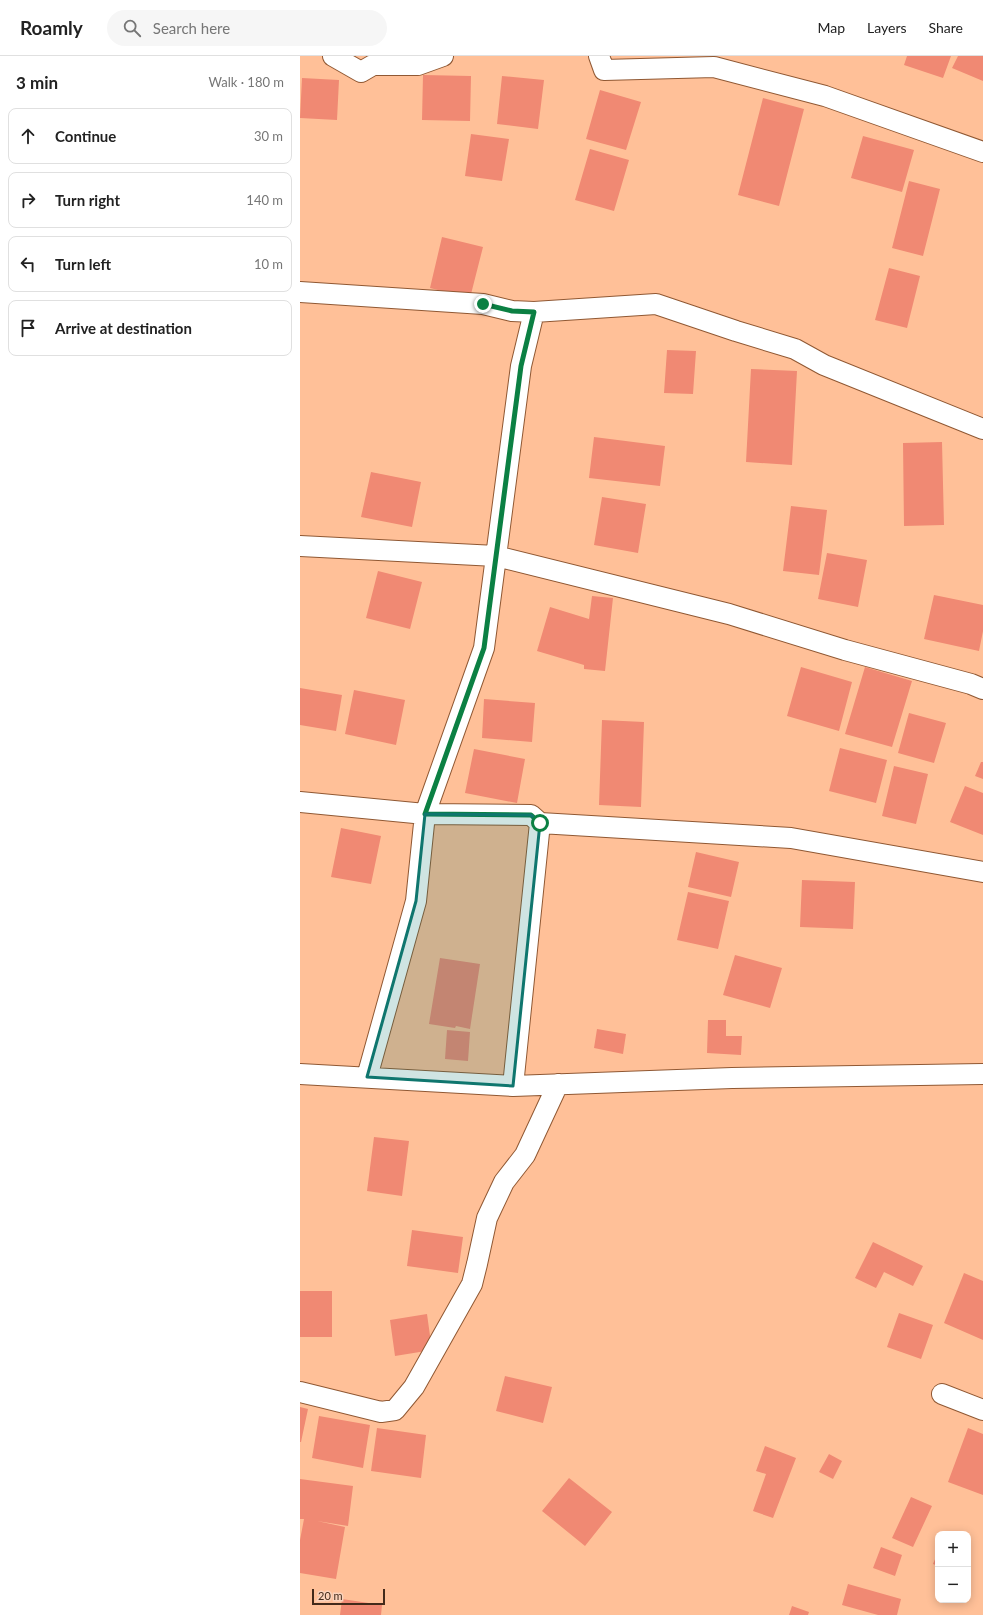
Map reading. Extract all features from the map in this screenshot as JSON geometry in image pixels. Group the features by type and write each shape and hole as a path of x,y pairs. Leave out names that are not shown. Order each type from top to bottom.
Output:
{"street":[{"path":"333,56 361,72 373,65 418,65 443,56"},
{"path":"599,56 604,70 714,67 825,96 983,152"},
{"path":"300,292 483,304 512,311 534,312 656,304 736,331 796,349 824,366 983,428"},
{"path":"367,1077 416,901 425,814 484,648 521,366 534,312"},
{"path":"300,546 415,550 496,556 729,614 845,650 971,684 983,689"},
{"path":"300,802 425,814 531,815 540,823 791,838 983,872"},
{"path":"513,1086 540,823"},
{"path":"300,1074 513,1086 732,1078 983,1074"},
{"path":"300,1392 382,1412 395,1410 414,1387 472,1284 478,1264 487,1218 504,1182 525,1155 558,1084"},
{"path":"942,1394 983,1410"}],"highlighted area":[{"path":"425,814 531,815 540,823 513,1086 367,1077 416,901"}],"building":[{"path":"907,56 951,56 943,78 904,65"},
{"path":"958,56 983,56 983,81 952,68"},
{"path":"423,75 471,76 470,121 422,120"},
{"path":"502,76 544,80 538,129 497,124"},
{"path":"302,78 339,80 337,120 300,118"},
{"path":"600,90 641,102 626,150 586,139"},
{"path":"763,98 804,109 779,206 738,195"},
{"path":"471,134 509,139 502,181 465,176"},
{"path":"863,136 914,150 902,192 851,178"},
{"path":"590,149 629,160 614,211 575,200"},
{"path":"909,181 940,189 923,256 892,248"},
{"path":"442,237 483,247 470,298 430,288"},
{"path":"889,268 920,276 907,328 875,320"},
{"path":"667,350 696,351 693,394 664,393"},
{"path":"751,369 797,371 792,465 746,462"},
{"path":"594,437 665,446 660,486 589,478"},
{"path":"942,442 944,525 904,526 903,443"},
{"path":"371,472 421,482 412,527 361,517"},
{"path":"602,497 646,504 638,553 594,545"},
{"path":"791,506 827,510 819,575 783,571"},
{"path":"827,553 867,560 858,607 818,599"},
{"path":"378,571 422,582 410,629 366,618"},
{"path":"934,595 983,605 983,631 979,651 924,639"},
{"path":"592,596 613,598 605,671 584,669 584,665 537,651 550,607 589,619"},
{"path":"801,667 852,682 839,731 787,716"},
{"path":"865,667 912,681 892,747 845,734"},
{"path":"300,688 342,695 336,731 300,725"},
{"path":"354,690 405,700 396,745 345,734"},
{"path":"484,699 535,703 532,742 482,738"},
{"path":"909,713 946,723 934,763 898,753"},
{"path":"602,720 644,722 641,807 599,805"},
{"path":"840,748 887,760 876,803 829,791"},
{"path":"474,749 525,759 517,803 465,793"},
{"path":"981,762 983,762 983,779 975,776"},
{"path":"894,766 928,774 916,824 882,816"},
{"path":"965,786 983,793 983,835 950,822"},
{"path":"341,828 381,836 371,884 331,877"},
{"path":"696,852 739,862 731,897 688,887"},
{"path":"802,880 855,882 853,929 800,927"},
{"path":"688,892 729,901 718,949 677,940"},
{"path":"735,955 782,968 770,1008 723,995"},
{"path":"440,958 480,964 470,1029 456,1026 455,1028 429,1024"},
{"path":"708,1020 726,1020 726,1036 742,1036 741,1055 707,1053"},
{"path":"597,1029 626,1034 623,1054 594,1048"},
{"path":"447,1030 470,1032 468,1061 445,1059"},
{"path":"374,1137 409,1141 402,1196 367,1191"},
{"path":"412,1230 463,1237 458,1273 407,1266"},
{"path":"873,1242 923,1266 913,1286 884,1272 876,1288 855,1278"},
{"path":"964,1273 983,1281 983,1340 944,1323"},
{"path":"300,1291 332,1291 332,1337 300,1337"},
{"path":"899,1313 933,1325 921,1359 887,1347"},
{"path":"427,1314 432,1350 395,1356 390,1320"},
{"path":"505,1376 552,1387 543,1423 496,1411"},
{"path":"300,1407 308,1409 301,1442 300,1442"},
{"path":"319,1416 370,1425 363,1468 312,1458"},
{"path":"377,1428 426,1435 421,1478 371,1471"},
{"path":"968,1428 983,1434 983,1495 948,1482"},
{"path":"765,1446 796,1458 773,1518 753,1511 766,1474 756,1471"},
{"path":"829,1454 842,1461 833,1479 819,1472"},
{"path":"569,1478 612,1512 585,1546 542,1511"},
{"path":"300,1479 353,1486 348,1526 317,1521 345,1527 336,1579 300,1573 300,1540 304,1519 300,1519"},
{"path":"911,1497 932,1506 913,1547 892,1538"},
{"path":"881,1547 902,1555 895,1576 873,1568"},
{"path":"848,1584 901,1599 897,1615 878,1615 842,1605"},
{"path":"342,1599 382,1605 381,1615 340,1615"},
{"path":"792,1606 809,1612 808,1615 789,1615"}],"route":[{"path":"483,304 512,311 534,312 521,366 484,648 425,814 531,815 540,823"}]}
